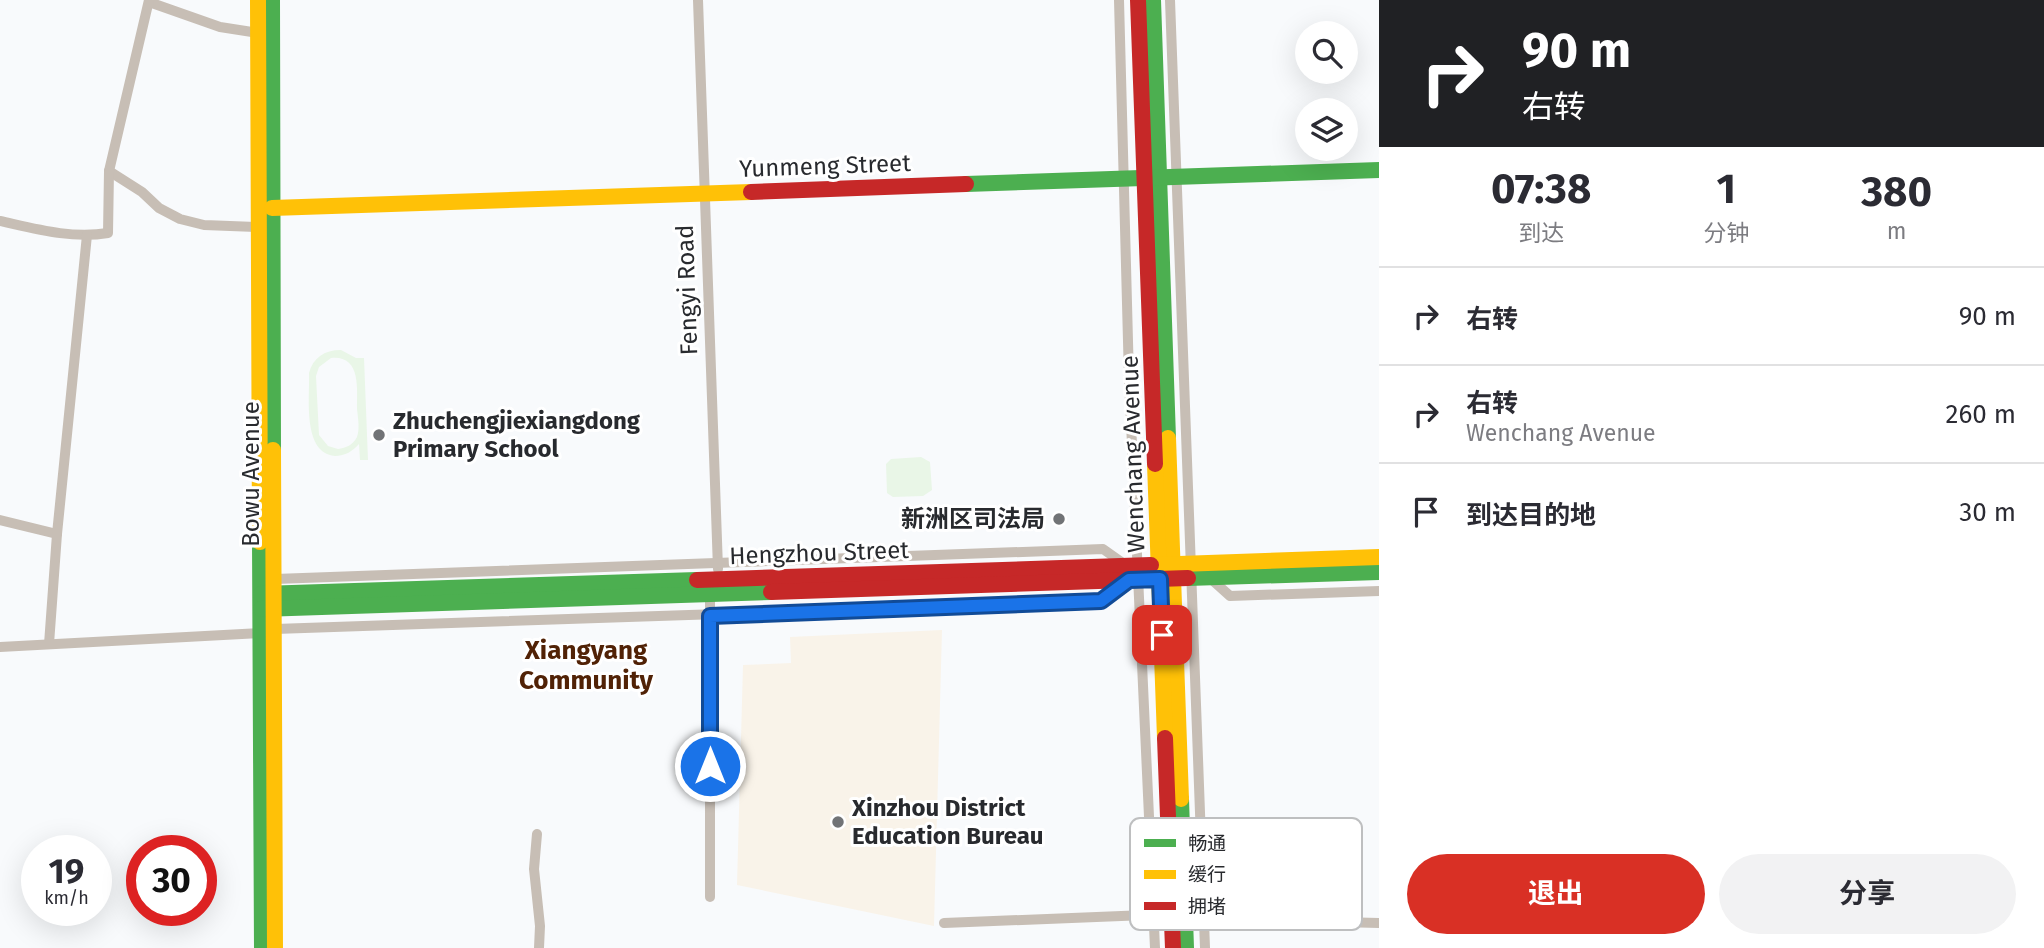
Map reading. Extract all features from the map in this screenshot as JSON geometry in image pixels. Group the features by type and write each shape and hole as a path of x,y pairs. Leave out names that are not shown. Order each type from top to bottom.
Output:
{"main road":[{"name":"Bowu Avenue","path":"258,0 259,227 269,597"},
{"name":"Bowu Avenue","path":"262,948 269,597 272,0"},
{"name":"Wenchang Avenue","path":"1138,0 1153,177"},
{"name":"Wenchang Avenue","path":"1153,0 1153,177 1175,818"},
{"name":"Yunmeng Street","path":"272,208 1379,170"},
{"name":"Hengzhou Street","path":"269,597 710,594 1191,571 1379,557"},
{"name":"Hengzhou Street","path":"269,597 718,571 1133,573"},
{"name":"Hengzhou Street","path":"1191,571 1210,578 1379,572"},
{"name":"Bowu Avenue","path":"268,631 275,948"},
{"name":"Wenchang Avenue","path":"1172,948 1175,930"},
{"name":"Wenchang Avenue","path":"1182,930 1186,948"}],"street":[{"name":"Fengyi Road","path":"698,0 718,571"},
{"path":"1119,0 1133,573 1147,818"},
{"path":"1170,0 1200,818"},
{"path":"0,221 52,233 108,233 108,171 149,1 220,27 258,33"},
{"path":"108,171 142,192 159,208 180,219 204,225 259,227"},
{"path":"49,644 86,235"},
{"path":"0,520 57,534"},
{"path":"0,647 268,631 1101,601 1133,573"},
{"path":"1210,578 1230,596 1379,592"},
{"path":"710,594 710,897"},
{"path":"537,834 534,869 540,926 539,948"},
{"path":"944,923 1130,916"},
{"path":"1154,930 1155,948"},
{"path":"1204,930 1205,948"}],"shaded area":[{"name":"Xinzhou District Education Bureau","path":"942,630 934,926 737,885 743,665 791,663 790,637"}],"green space":[{"path":"341,350 356,358 364,358 368,460 360,460 359,444 342,455 324,453 313,435 309,409 309,373 320,356 329,351","holes":["331,358 341,358 348,362 355,374 359,427 353,442 338,449 328,446 319,435 316,376 319,367"]},
{"path":"921,457 930,462 932,490 923,496 893,497 887,493 886,464 891,459"}],"traffic: fast":[{"path":"272,0 273,450"},
{"path":"1153,0 1168,438"},
{"path":"966,184 1379,170"},
{"path":"260,542 262,948"},
{"path":"1188,578 1379,572"},
{"path":"261,594 697,580"},
{"path":"261,609 771,592"},
{"path":"1181,799 1182,818"},
{"path":"1185,930 1186,948"}],"traffic: slow":[{"path":"258,0 260,542"},
{"path":"272,208 751,192"},
{"path":"1168,438 1181,799"},
{"path":"273,450 275,948"},
{"path":"1155,464 1165,738"},
{"path":"1151,565 1379,557"}],"traffic: jam":[{"path":"1138,0 1155,464"},
{"path":"751,192 966,184"},
{"path":"697,580 1151,565"},
{"path":"771,592 1188,578"},
{"path":"1165,738 1168,818"},
{"path":"1172,930 1173,948"}],"place":[{"name":"Zhuchengjiexiangdong Primary School","path":"379,435"},
{"name":"新洲区司法局","path":"1059,519"},
{"name":"Xinzhou District Education Bureau","path":"838,822"}],"district":[{"name":"Xiangyang Community","path":"586,665"}],"route":[{"path":"710,766 710,616 1101,601 1129,580 1160,579 1162,635"}]}
